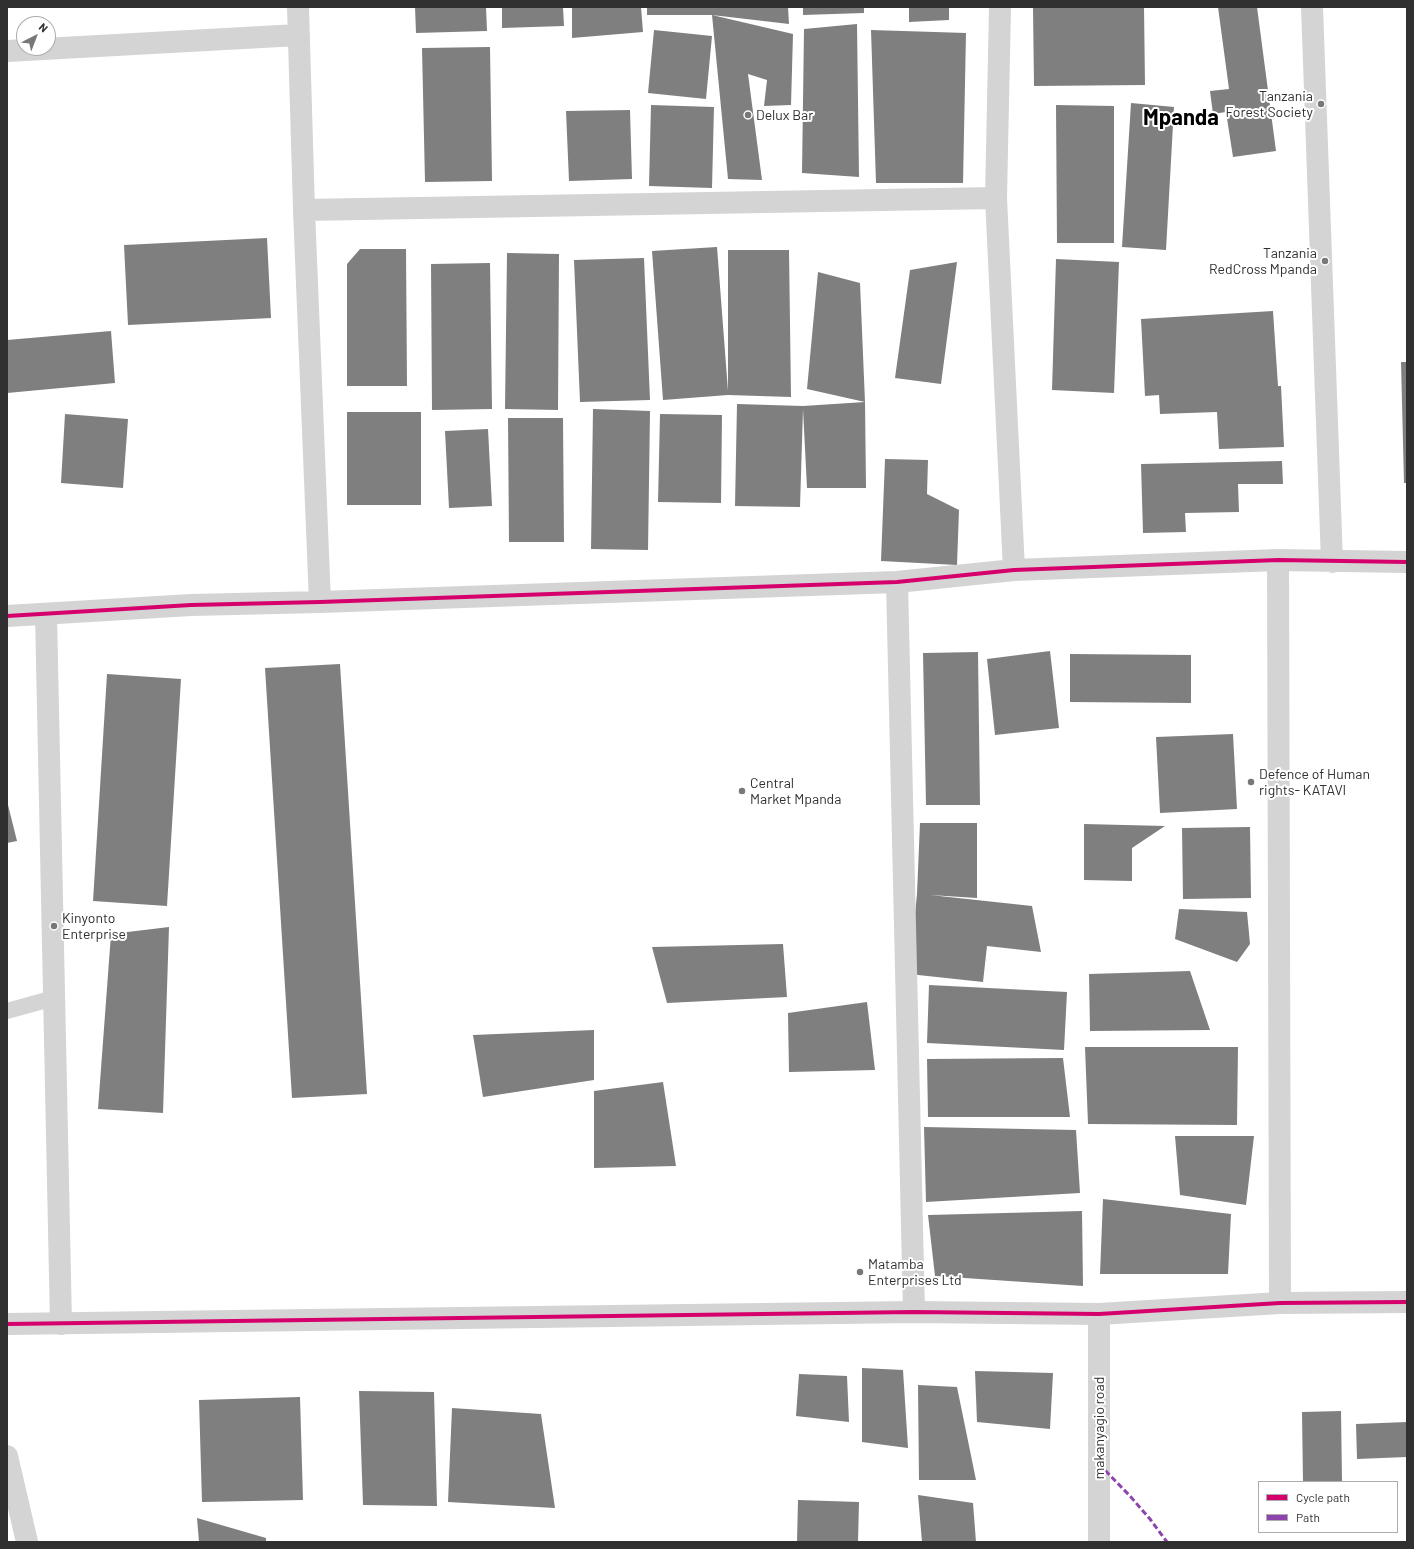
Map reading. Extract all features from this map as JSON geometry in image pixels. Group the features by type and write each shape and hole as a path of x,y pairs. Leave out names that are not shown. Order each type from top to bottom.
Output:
{"street":[{"path":"298,7 304,210 320,602"},
{"path":"1000,7 996,198 1014,570"},
{"path":"1312,7 1332,562"},
{"path":"7,51 298,35"},
{"path":"304,210 996,198"},
{"path":"1278,560 1280,1303"},
{"path":"7,616 191,605 320,602 897,582 1014,570 1278,560 1407,562"},
{"path":"897,582 914,1312"},
{"path":"46,614 61,1324"},
{"path":"7,1324 914,1312 1099,1314 1280,1303 1407,1302"},
{"name":"makanyagio road","path":"1098,1542 1099,1314"},
{"path":"7,1456 27,1542"}],"lane":[{"path":"7,1011 54,998"}],"building":[{"path":"415,7 486,7 487,31 416,33"},
{"path":"502,7 563,7 564,26 502,28"},
{"path":"572,7 641,7 643,32 572,38"},
{"path":"647,7 788,7 789,24 712,15 647,15"},
{"path":"803,7 864,7 864,13 803,15"},
{"path":"909,7 949,7 949,20 909,22"},
{"path":"1033,7 1144,7 1145,85 1034,86"},
{"path":"1218,7 1257,7 1276,151 1233,157 1226,112 1213,114 1210,91 1229,89"},
{"path":"712,15 793,34 791,105 764,106 767,80 748,74 762,180 728,179"},
{"path":"857,24 859,177 802,173 804,29"},
{"path":"654,30 712,36 706,99 648,93"},
{"path":"871,30 966,33 963,183 876,183"},
{"path":"490,47 492,181 425,182 422,48"},
{"path":"1131,103 1174,107 1166,250 1122,247"},
{"path":"651,105 714,107 712,188 649,186"},
{"path":"1056,105 1114,106 1114,243 1057,243"},
{"path":"630,110 632,179 569,181 566,111"},
{"path":"267,238 271,318 128,325 124,245"},
{"path":"717,247 728,391 728,250 789,250 791,397 728,395 663,400 652,251"},
{"path":"360,249 406,249 407,386 347,386 347,264"},
{"path":"507,253 559,254 558,410 505,409"},
{"path":"644,258 650,400 580,402 574,260"},
{"path":"1056,259 1119,262 1114,393 1052,390"},
{"path":"957,262 941,384 895,378 910,270"},
{"path":"490,263 492,409 432,410 431,264"},
{"path":"818,272 860,283 865,402 807,389"},
{"path":"1273,311 1278,386 1281,386 1284,447 1219,449 1217,412 1160,414 1159,395 1145,396 1141,319"},
{"path":"111,331 115,383 7,393 7,340"},
{"path":"1401,362 1407,362 1407,483 1404,483"},
{"path":"865,402 866,488 807,488 803,409 800,507 735,506 737,404 803,406"},
{"path":"593,409 650,411 648,550 591,549"},
{"path":"347,412 421,412 421,505 347,505"},
{"path":"65,414 128,419 123,488 61,483"},
{"path":"660,414 722,415 721,503 658,502"},
{"path":"508,418 563,418 564,542 509,542"},
{"path":"488,429 492,506 449,508 445,431"},
{"path":"885,459 928,460 927,494 959,510 957,565 881,561"},
{"path":"1282,461 1283,484 1238,484 1239,512 1185,513 1186,532 1143,533 1141,464"},
{"path":"1050,651 1059,728 995,735 987,659"},
{"path":"978,652 980,805 926,805 923,653"},
{"path":"1070,654 1191,655 1191,703 1070,702"},
{"path":"340,664 367,1094 292,1098 265,668"},
{"path":"107,674 181,679 167,906 93,901"},
{"path":"1233,734 1237,809 1160,813 1156,737"},
{"path":"7,801 17,841 7,843"},
{"path":"920,823 977,823 977,898 930,895 1032,906 1041,952 987,946 983,982 909,974 917,894"},
{"path":"1084,824 1165,826 1132,848 1132,881 1084,880"},
{"path":"1250,827 1251,898 1183,899 1182,828"},
{"path":"1179,909 1247,912 1250,944 1237,962 1175,939"},
{"path":"169,927 163,1113 98,1109 111,934"},
{"path":"783,944 787,997 667,1003 652,947"},
{"path":"1190,971 1210,1030 1090,1031 1089,974"},
{"path":"929,985 1067,992 1064,1050 927,1043"},
{"path":"867,1002 875,1070 789,1072 788,1013"},
{"path":"594,1030 594,1080 483,1097 473,1035"},
{"path":"1085,1047 1238,1047 1237,1125 1088,1124"},
{"path":"1063,1058 1070,1117 928,1117 927,1059"},
{"path":"663,1082 676,1166 594,1168 594,1091"},
{"path":"924,1127 1076,1130 1080,1193 926,1202"},
{"path":"1175,1136 1254,1136 1246,1205 1180,1195"},
{"path":"1103,1199 1231,1214 1228,1274 1100,1274"},
{"path":"1082,1211 1083,1286 935,1276 928,1215"},
{"path":"862,1368 903,1370 908,1448 862,1442"},
{"path":"975,1371 1053,1373 1050,1429 977,1422"},
{"path":"799,1374 847,1376 849,1422 796,1416"},
{"path":"918,1385 957,1387 976,1480 919,1480"},
{"path":"359,1391 434,1392 437,1506 363,1505"},
{"path":"300,1397 303,1500 202,1502 199,1400"},
{"path":"452,1408 541,1414 555,1508 448,1502"},
{"path":"1341,1411 1342,1481 1303,1481 1302,1412"},
{"path":"1407,1422 1407,1457 1357,1459 1356,1424"},
{"path":"918,1495 973,1503 976,1542 922,1542"},
{"path":"798,1500 859,1502 858,1542 797,1542"},
{"path":"197,1518 266,1538 266,1542 199,1542"}],"marked path":[{"path":"1099,1464 1130,1496 1167,1542"}],"cycle path":[{"path":"7,616 191,605 320,602 897,582 1014,570 1278,560 1407,562"},
{"path":"7,1324 914,1312 1099,1314 1280,1303 1407,1302"}],"place":[{"name":"Tanzania Forest Society","path":"1321,104"},
{"name":"Delux Bar","path":"748,115"},
{"name":"Tanzania RedCross Mpanda","path":"1325,261"},
{"name":"Defence of Human rights- KATAVI","path":"1251,782"},
{"name":"Central Market Mpanda","path":"742,791"},
{"name":"Kinyonto Enterprise","path":"54,926"},
{"name":"Matamba Enterprises Ltd","path":"860,1272"}],"district":[{"name":"Mpanda","path":"1181,118"}]}
